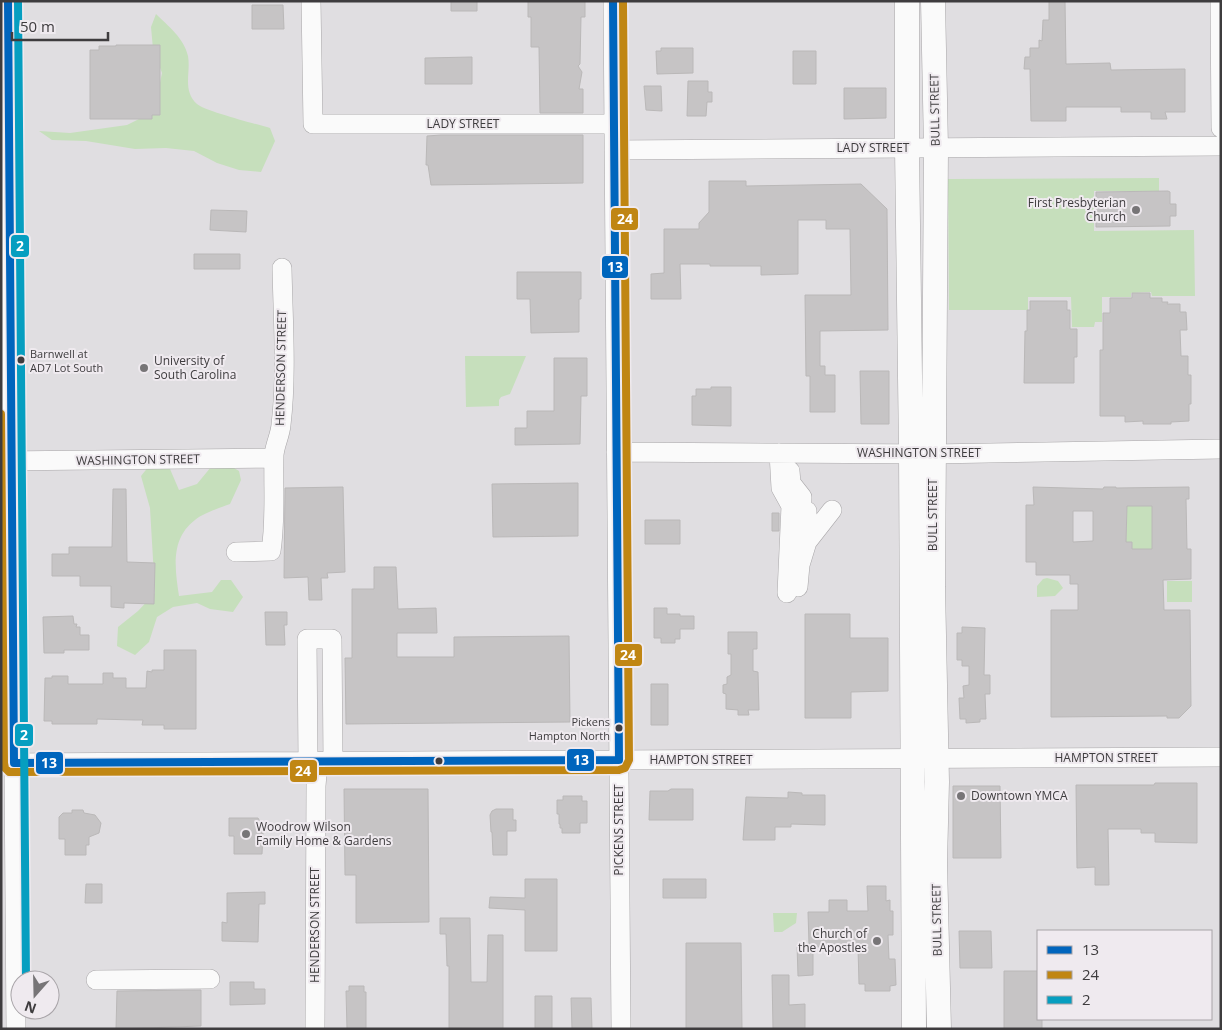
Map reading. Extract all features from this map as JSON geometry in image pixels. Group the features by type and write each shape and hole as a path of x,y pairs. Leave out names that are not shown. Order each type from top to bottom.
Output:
{"main road":[{"name":"BULL STREET","path":"907,1 907,148 922,454 934,587 937,758 936,864 940,1029"},
{"name":"BULL STREET","path":"914,1029 911,759 936,148 933,1"}],"street":[{"path":"8,1 6,461 8,763 16,1029"},
{"name":"LADY STREET","path":"311,1 313,124 614,124"},
{"name":"PICKENS STREET","path":"613,1 620,1029"},
{"path":"1220,1 1221,128"},
{"name":"LADY STREET","path":"614,150 1221,146"},
{"name":"HENDERSON STREET","path":"236,552 271,551 275,515 275,444 281,426 282,412 282,268"},
{"name":"WASHINGTON STREET","path":"616,452 922,454 1221,449"},
{"path":"786,453 797,482 807,495 807,542 794,590 802,498 791,483 786,453"},
{"name":"WASHINGTON STREET","path":"6,461 274,458"},
{"path":"807,542 832,510"},
{"name":"HENDERSON STREET","path":"315,1029 316,796 320,762 332,639 307,639 320,762"},
{"name":"HAMPTON STREET","path":"8,763 1221,757"},
{"path":"96,980 210,979"}],"green space":[{"path":"156,14 175,33 186,50 189,62 188,87 192,99 197,104 220,114 270,128 275,141 261,172 239,170 217,163 194,151 166,148 135,149 86,141 52,140 39,131 70,133 127,125 147,115 158,92 162,73 153,49 151,27"},
{"path":"1159,178 1159,191 1094,191 1094,231 1194,230 1195,296 1152,296 1151,292 1131,293 1131,297 1102,297 1102,322 1095,322 1094,327 1072,327 1071,297 1028,297 1028,310 949,310 948,179"},
{"path":"465,356 526,356 510,394 501,397 499,406 466,407"},
{"path":"226,463 239,471 241,480 230,504 198,517 181,536 176,555 179,596 212,592 221,580 231,580 243,597 233,612 210,609 197,603 173,607 157,617 149,642 135,655 117,646 118,627 138,611 155,593 150,508 141,476 149,466 170,469 179,490 197,484 211,467"},
{"path":"1127,506 1152,506 1152,549 1132,549 1132,542 1126,542"},
{"path":"1047,578 1058,581 1063,588 1055,596 1037,597 1037,586 1043,579"},
{"path":"1167,581 1192,581 1192,602 1167,602"},
{"path":"773,913 797,913 796,923 782,932 774,932"}],"building":[{"path":"451,1 477,1 477,11 451,11"},
{"path":"528,1 585,1 585,17 581,17 580,64 578,66 582,72 579,89 583,89 583,113 540,113 539,47 531,47 531,17 528,17"},
{"path":"1049,1 1065,1 1066,64 1110,63 1111,70 1185,69 1185,112 1165,112 1167,119 1151,119 1151,112 1121,112 1121,107 1066,107 1066,121 1031,121 1030,69 1024,69 1025,57 1030,57 1030,48 1039,48 1039,40 1042,41 1043,20 1049,20"},
{"path":"252,5 283,5 284,29 252,29"},
{"path":"160,45 160,115 152,115 152,119 90,119 90,50 99,50 99,46"},
{"path":"661,48 693,48 693,73 657,74 656,51 661,51"},
{"path":"793,51 816,51 816,84 793,84"},
{"path":"472,57 472,84 425,84 425,58"},
{"path":"688,81 708,81 708,92 712,92 712,102 707,102 706,116 687,116"},
{"path":"644,86 661,86 662,111 646,110"},
{"path":"844,88 886,88 886,118 844,119"},
{"path":"583,135 583,183 431,185 428,165 426,165 427,136"},
{"path":"709,181 746,181 746,186 861,184 887,209 888,330 820,331 820,366 825,366 825,375 835,375 835,412 810,412 810,376 806,376 805,295 851,295 850,229 826,229 826,220 798,220 798,274 761,275 761,266 680,264 681,299 651,299 651,274 664,273 664,229 699,229 699,223 709,212"},
{"name":"First Presbyterian Church","path":"1096,192 1170,192 1170,204 1176,204 1176,216 1170,216 1170,226 1096,227"},
{"path":"211,210 247,211 246,232 210,230"},
{"path":"194,254 240,254 240,269 194,269"},
{"path":"517,272 581,272 579,332 531,333 530,299 517,299"},
{"path":"1132,293 1150,293 1150,298 1162,298 1162,302 1168,302 1167,304 1180,304 1180,312 1186,312 1187,330 1180,330 1181,356 1188,356 1188,375 1191,375 1189,421 1171,422 1171,424 1143,424 1143,421 1125,422 1125,416 1100,416 1100,350 1103,350 1103,313 1110,313 1110,298 1132,298"},
{"path":"1030,301 1067,301 1067,310 1070,310 1070,329 1077,329 1077,357 1074,357 1074,383 1024,383 1025,331 1027,331 1027,310 1030,310"},
{"path":"554,358 587,358 587,396 581,396 580,444 515,445 515,428 527,428 527,411 554,411"},
{"path":"860,371 889,371 889,424 861,424"},
{"path":"711,387 731,387 731,426 692,425 692,396 696,396 696,389 711,389"},
{"path":"578,483 578,536 493,537 492,484"},
{"path":"343,487 345,572 327,573 328,578 321,578 322,600 309,600 308,577 284,578 285,488"},
{"path":"1033,487 1103,489 1104,487 1189,487 1189,499 1186,499 1187,549 1191,549 1191,579 1163,580 1164,610 1190,610 1191,706 1179,718 1167,718 1167,716 1051,717 1051,610 1078,610 1078,584 1070,584 1070,575 1036,575 1036,562 1026,562 1026,505 1034,505","holes":["1127,506 1152,506 1152,549 1132,549 1132,542 1126,542","1073,511 1093,511 1093,541 1073,542"]},
{"path":"113,489 126,489 127,562 155,563 154,604 124,603 124,608 111,607 111,586 80,586 80,576 52,576 52,554 69,554 69,547 112,547"},
{"path":"772,513 779,513 779,531 772,531"},
{"path":"645,520 680,520 680,544 645,544"},
{"path":"374,567 396,567 398,609 436,608 437,633 397,633 397,657 454,657 454,637 569,636 570,722 346,724 345,658 352,658 352,589 374,589"},
{"path":"654,608 667,608 667,614 694,616 694,629 680,629 680,639 675,639 675,643 661,643 661,638 654,638"},
{"path":"265,612 287,612 287,625 284,625 285,645 266,645"},
{"path":"805,614 850,614 850,638 888,638 888,691 851,692 851,718 805,718"},
{"path":"73,616 74,624 77,624 76,627 80,627 80,635 89,635 89,650 64,650 64,653 44,653 43,617"},
{"path":"962,627 985,628 984,675 990,675 990,694 985,694 986,719 980,719 980,722 966,723 966,719 960,719 959,698 964,698 963,686 969,685 969,666 962,666 962,660 957,660 957,633 962,633"},
{"path":"728,632 757,632 757,649 753,649 753,671 758,672 759,710 748,710 749,715 738,715 738,710 726,709 726,694 723,693 723,685 727,684 727,677 731,675 731,654 728,654"},
{"path":"164,650 196,650 196,729 164,729 164,725 142,725 143,720 97,719 97,724 52,724 52,721 44,721 45,678 68,676 68,684 103,684 103,673 113,673 113,678 126,678 126,688 146,688 147,671 164,670"},
{"path":"651,684 668,684 668,725 651,725"},
{"path":"1155,783 1197,783 1197,843 1155,842 1155,833 1141,833 1141,829 1108,829 1109,885 1095,885 1095,867 1077,868 1076,785 1154,785"},
{"path":"953,786 1000,786 1001,858 953,858"},
{"path":"344,789 428,789 429,922 356,923 356,875 345,875"},
{"path":"671,789 693,789 693,820 649,820 650,791 668,791"},
{"path":"788,792 802,793 802,795 825,795 825,825 791,824 791,827 775,827 775,840 743,840 746,797 788,798"},
{"path":"563,796 582,796 582,801 587,801 587,823 580,823 580,833 562,833 562,828 560,828 559,824 559,814 557,814 557,800 563,800"},
{"path":"496,809 513,809 513,820 516,820 516,831 507,831 507,855 493,855 490,815"},
{"path":"72,810 83,810 84,813 95,815 101,823 99,833 89,837 89,845 86,845 86,855 65,855 65,839 59,839 59,817 63,813 72,813"},
{"name":"Woodrow Wilson Family Home & Gardens","path":"229,818 258,818 262,825 261,833 263,833 262,854 234,854 234,836 229,836"},
{"path":"525,879 557,879 557,951 525,951 525,910 489,908 490,897 525,898"},
{"path":"663,879 706,879 706,898 663,898"},
{"path":"86,884 102,884 102,903 85,903"},
{"name":"Church of the Apostles","path":"867,886 886,886 886,901 890,900 890,911 893,911 893,935 888,935 889,959 895,959 896,985 890,986 890,991 865,991 865,984 859,984 858,947 813,947 813,975 798,976 797,944 809,944 808,912 829,912 829,900 847,900 847,911 868,911"},
{"path":"265,892 265,904 259,904 258,942 222,941 222,922 227,923 227,893"},
{"path":"440,918 470,918 471,982 487,982 488,935 503,935 503,1029 449,1028 449,966 447,966 446,934 440,934"},
{"path":"959,931 991,931 992,968 960,968"},
{"path":"686,943 741,943 742,1029 686,1029"},
{"path":"1004,971 1037,971 1037,1020 1042,1020 1042,1029 1004,1029"},
{"path":"772,975 789,975 789,1005 805,1004 805,1029 773,1029"},
{"path":"230,982 254,982 254,989 265,989 265,1004 230,1005"},
{"path":"349,986 364,986 364,992 366,992 366,1029 347,1029 346,991 349,991"},
{"path":"201,990 201,1026 116,1029 117,991"},
{"path":"535,996 552,996 552,1029 535,1029"},
{"path":"571,998 591,998 592,1029 572,1029"}],"transit line":[{"name":"13","path":"8,1 14,763 619,760 613,1"},
{"name":"2","path":"18,1 26,970"},
{"name":"24","path":"1,414 4,763 5,768 9,772 619,770 625,768 629,760 623,1"}],"place":[{"name":"First Presbyterian Church","path":"1136,210"},
{"name":"Barnwell at AD7 Lot South","path":"21,360"},
{"name":"University of South Carolina","path":"144,368"},
{"name":"Pickens Hampton North","path":"619,728"},
{"name":"Downtown YMCA","path":"961,796"},
{"name":"Woodrow Wilson Family Home & Gardens","path":"246,834"},
{"name":"Church of the Apostles","path":"877,941"}]}
